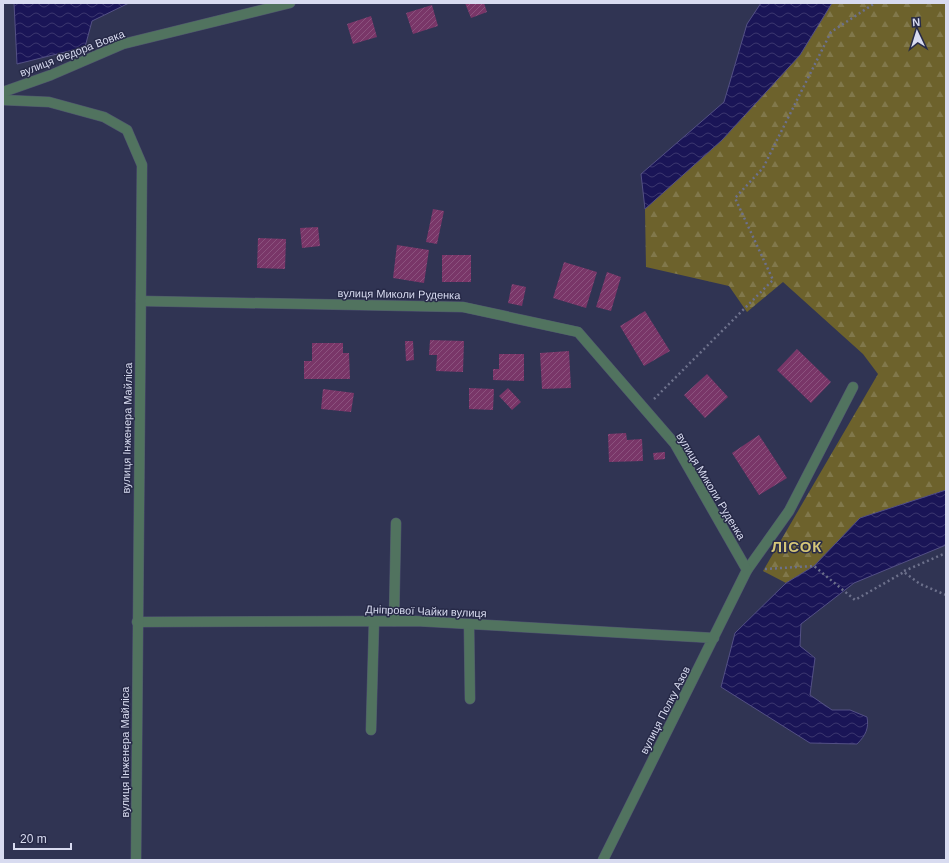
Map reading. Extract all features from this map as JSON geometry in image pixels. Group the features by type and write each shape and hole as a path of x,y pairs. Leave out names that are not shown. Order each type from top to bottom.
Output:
{"street":[{"name":"вулиця Федора Вовка","path":"3,92 51,75 123,44 290,3"},
{"name":"вулиця Інженера Майліса","path":"3,100 49,102 104,117 127,130 142,165 136,860"},
{"name":"вулиця Миколи Руденка","path":"141,301 463,307 578,332 675,444 747,570"},
{"name":"вулиця Полку Азов","path":"603,860 747,570 789,511 853,388"},
{"path":"394,621 396,524"},
{"name":"Дніпрової Чайки вулиця","path":"138,622 394,621 714,638"},
{"path":"371,730 374,622"},
{"path":"469,624 470,699"}],"path":[{"path":"644,409 773,280 735,198 763,168 831,32 875,3"},
{"path":"747,570 814,566 855,600 904,572 946,553"},
{"path":"904,572 920,584 946,595"}],"green space":[{"path":"832,3 946,3 946,490 860,518 814,566 786,583 763,571 878,374 863,354 783,282 747,312 729,286 646,267 645,209 722,140 800,55"}],"water":[{"path":"14,3 129,3 92,21 85,47 17,64"},
{"path":"761,3 832,3 800,55 722,140 645,209 641,174 724,102 747,24"},
{"path":"946,490 946,545 854,583 801,624 800,646 815,658 810,695 832,710 850,710 867,717 868,725 866,731 863,738 857,744 810,743 721,687 735,633 786,583 814,566 860,518"}],"building":[{"path":"465,3 484,3 487,12 471,18"},
{"path":"432,5 438,26 413,34 406,13"},
{"path":"371,16 377,37 353,44 347,24"},
{"path":"433,209 444,211 437,244 426,242"},
{"path":"318,227 320,246 302,248 300,228"},
{"path":"258,238 286,239 285,269 257,268"},
{"path":"397,245 429,250 424,283 393,278"},
{"path":"442,255 471,255 471,282 442,282"},
{"path":"564,262 597,272 586,308 553,298"},
{"path":"607,272 621,277 611,311 596,307"},
{"path":"512,284 526,287 522,306 508,303"},
{"path":"645,311 670,351 644,366 620,326"},
{"path":"430,340 464,341 463,372 436,371 437,355 429,355"},
{"path":"405,341 413,341 414,360 406,361"},
{"path":"312,343 343,343 343,353 349,353 350,379 304,379 304,361 312,361"},
{"path":"797,349 831,382 811,403 777,370"},
{"path":"569,351 571,388 542,389 540,353"},
{"path":"499,354 524,354 524,381 493,380 493,369 499,369"},
{"path":"707,374 728,397 705,418 684,395"},
{"path":"469,388 494,389 493,410 469,409"},
{"path":"508,388 521,402 512,410 499,396"},
{"path":"323,389 354,393 351,412 321,409"},
{"path":"626,433 627,440 642,439 643,461 609,462 608,434"},
{"path":"759,435 787,478 759,495 732,453"},
{"path":"665,452 665,459 654,460 653,453"}],"district":[{"name":"ЛІСОК","path":"797,547"}]}
